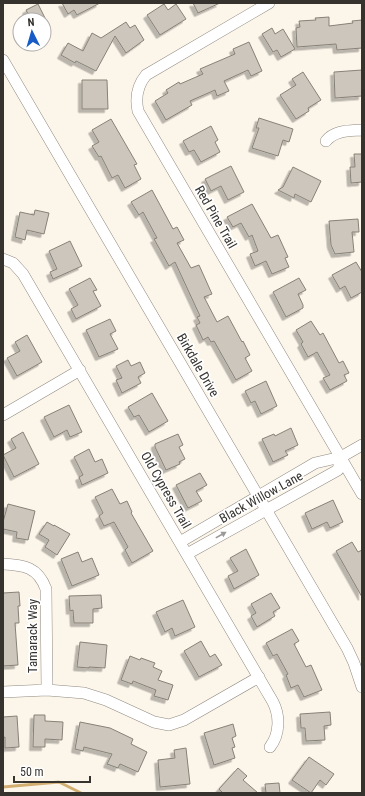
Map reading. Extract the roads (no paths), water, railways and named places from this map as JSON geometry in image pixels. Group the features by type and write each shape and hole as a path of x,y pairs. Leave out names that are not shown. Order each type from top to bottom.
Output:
{"street":[{"name":"Red Pine Trail","path":"270,3 152,71 141,81 138,88 136,103 138,111 362,494"},
{"name":"Birkdale Drive","path":"3,60 347,648 362,687"},
{"path":"326,141 330,136 336,133 362,130"},
{"name":"Old Cypress Trail","path":"3,259 13,263 23,274 276,709 278,724 275,741 270,747"},
{"path":"3,415 80,370"},
{"name":"Black Willow Lane","path":"180,542 316,463 341,457 362,445"},
{"name":"Black Willow Lane","path":"187,554 338,470 341,457"},
{"name":"Tamarack Way","path":"3,564 19,564 33,570 39,576 46,589 46,690"},
{"path":"3,692 46,690 84,693 106,700 154,722 169,725 184,720 258,677"}],"waterway":[{"path":"3,787 59,782 81,793"}]}
